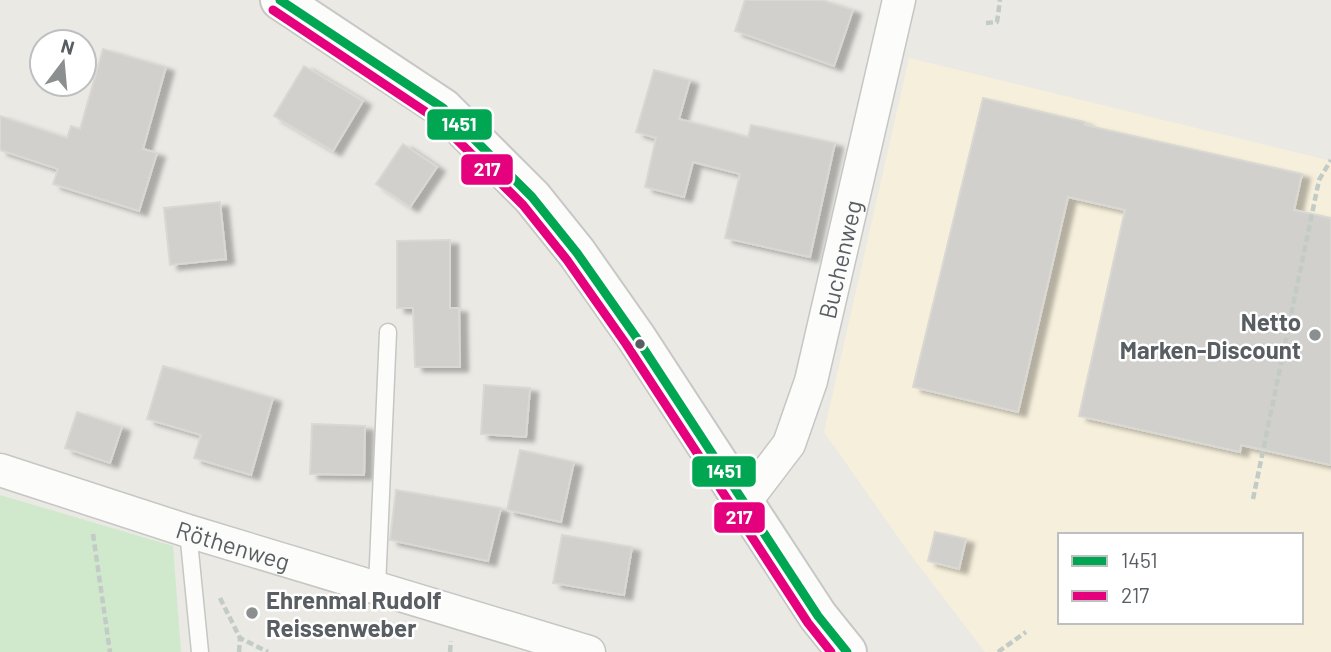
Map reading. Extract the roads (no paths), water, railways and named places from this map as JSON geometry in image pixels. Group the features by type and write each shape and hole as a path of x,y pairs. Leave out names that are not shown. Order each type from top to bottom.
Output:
{"main road":[{"path":"280,0 443,108 532,197 578,253 818,616 847,652"}],"street":[{"name":"Buchenweg","path":"744,503 789,444 810,381 899,0"},
{"name":"Röthenweg","path":"0,470 188,531 589,652"}],"lane":[{"path":"377,587 388,332"},
{"path":"188,531 200,652"}],"place":[{"name":"Netto Marken-Discount","path":"1315,335"},
{"name":"Ehrenmal Rudolf Reissenweber","path":"252,613"}]}
